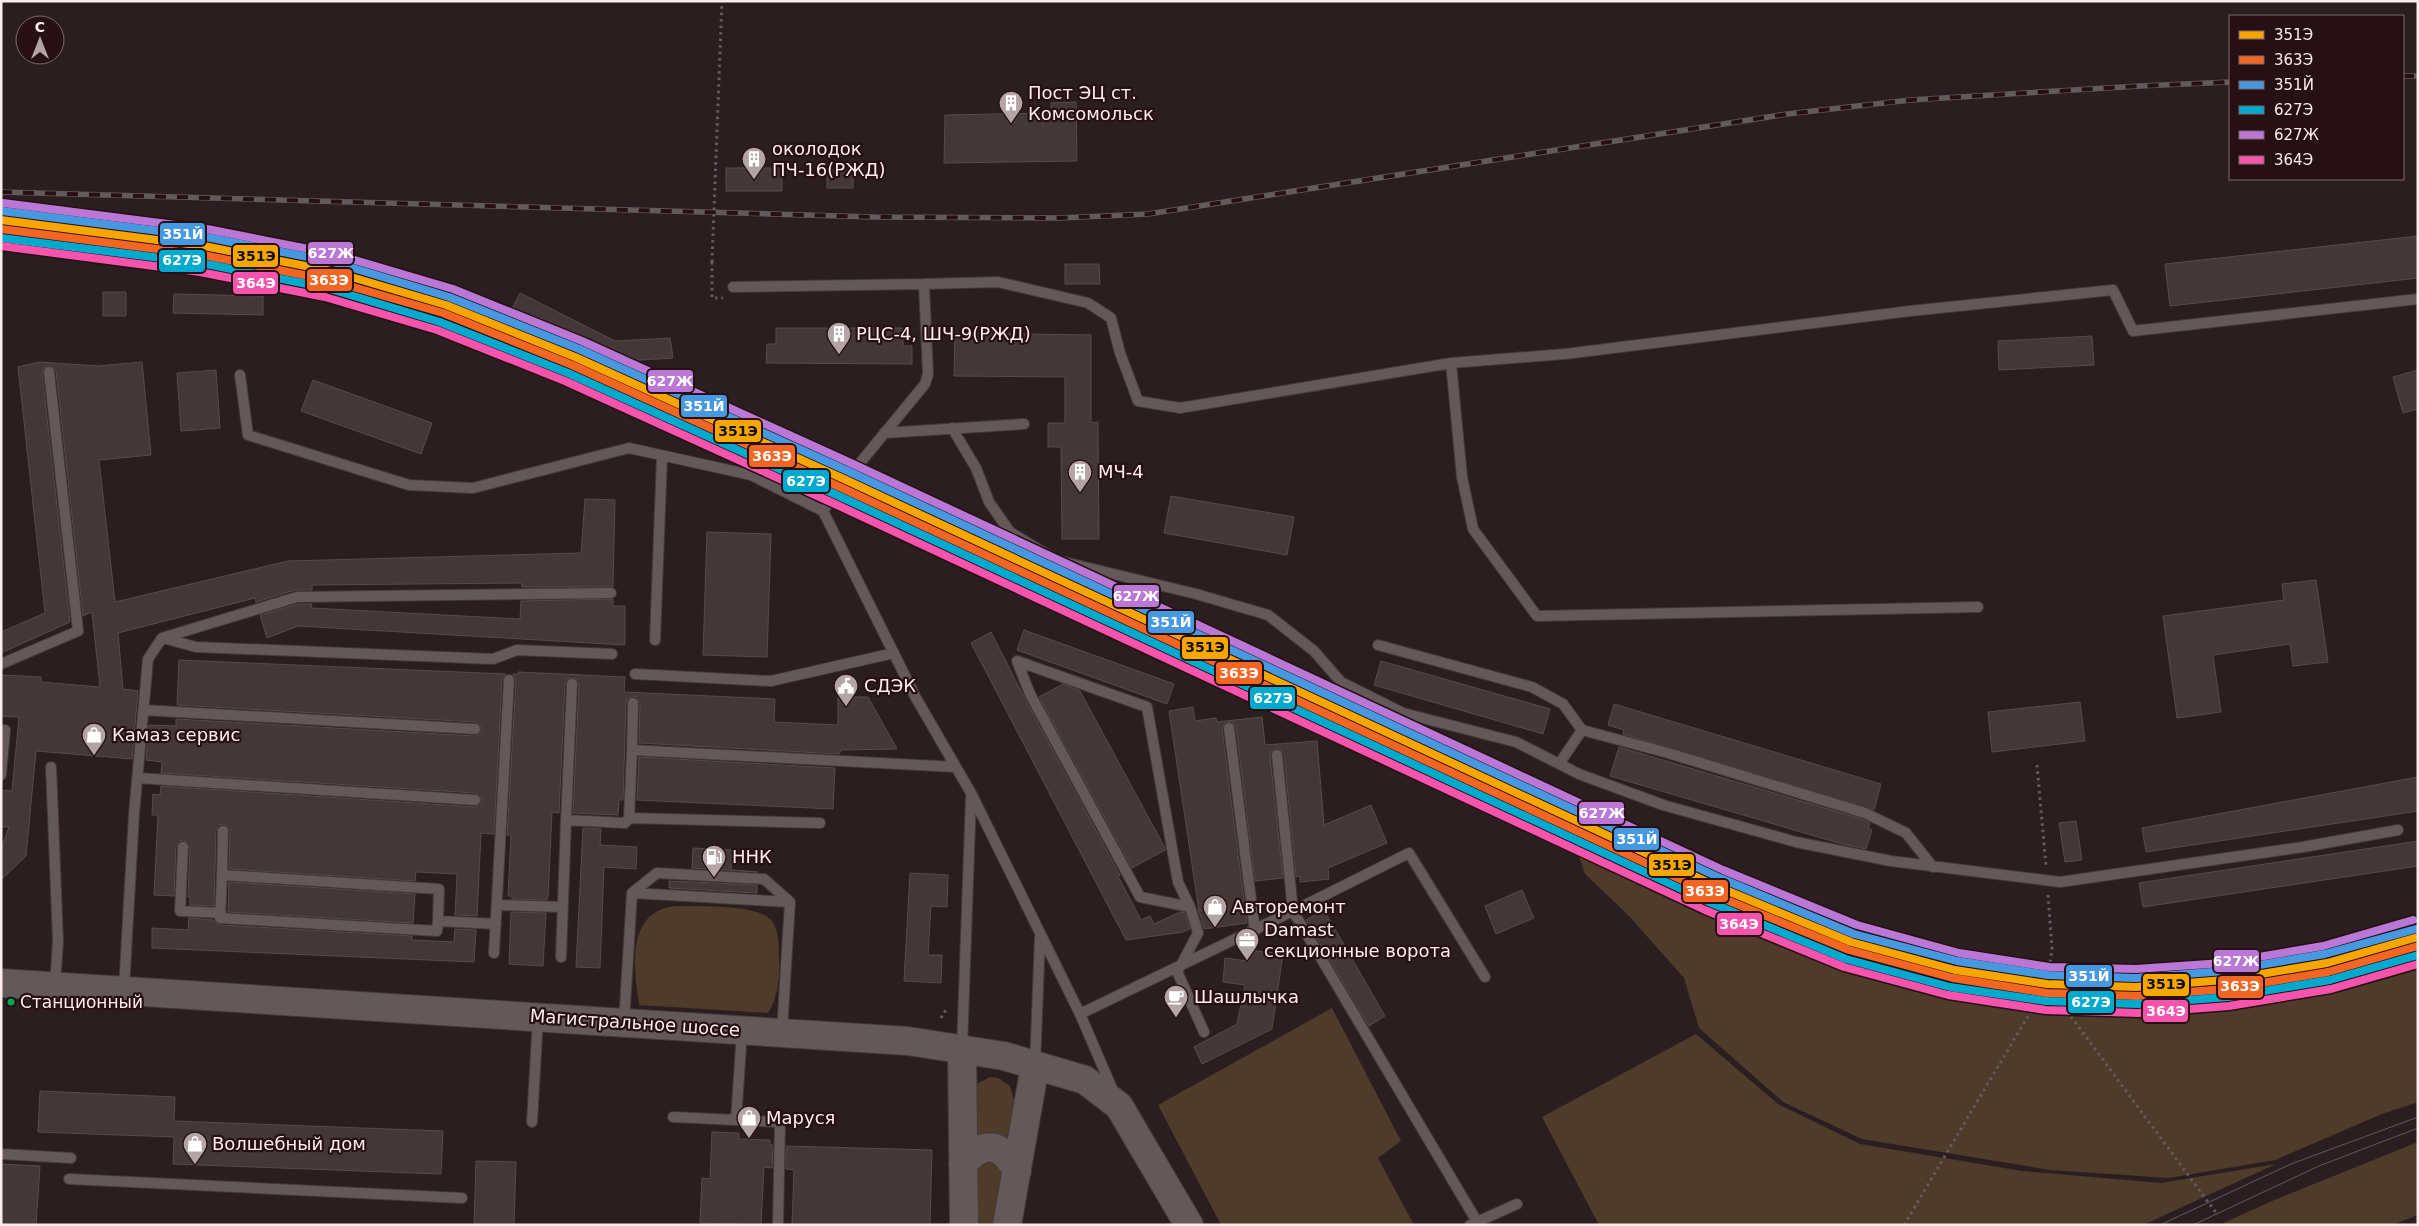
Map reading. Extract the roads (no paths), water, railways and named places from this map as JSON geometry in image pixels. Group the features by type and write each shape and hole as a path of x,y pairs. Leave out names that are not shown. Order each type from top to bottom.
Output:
{"main road":[{"name":"Магистральное шоссе","path":"1,983 908,1041 1004,1056 1084,1080 1120,1106 1189,1225"},
{"path":"962,1050 964,1225"},
{"path":"1007,1225 1035,1066"},
{"path":"963,1164 972,1154 983,1148 996,1148 1009,1155 1017,1171"}],"lane":[{"path":"733,287 998,282 1088,303 1111,318 1120,353 1138,401 1180,408 1451,362 1565,354 1900,312 2113,290 2133,331 2418,299"},
{"path":"823,511 925,384 928,374 924,284"},
{"path":"1451,362 1462,477 1473,530 1537,616 1978,607"},
{"path":"1,664 78,631 49,372"},
{"path":"240,375 248,435 409,485 473,488 630,448 751,475 823,511 916,698 971,793 1080,1014 1120,1106"},
{"path":"884,433 1024,424"},
{"path":"952,428 976,468 989,502 1010,532 1056,560 1196,594 1268,615 1314,650 1341,682 1403,713 1516,742 1579,774 1663,805 1796,842 1934,867 2060,882 2293,848 2398,830"},
{"path":"656,640 662,456"},
{"path":"124,990 148,659 162,638 297,597 611,593"},
{"path":"162,638 196,646 493,659 517,650 612,654"},
{"path":"1378,644 1532,687 1563,704 1582,730 1668,753 1866,813 1906,832 1934,867"},
{"path":"635,674 771,681 894,653"},
{"path":"1178,968 1198,933 1190,907 1178,882 1147,707 1017,661 1030,694 1140,897 1190,907"},
{"path":"494,953 509,680"},
{"path":"561,957 572,684"},
{"path":"629,818 633,703"},
{"path":"144,710 475,729"},
{"path":"1229,728 1255,931"},
{"path":"1,775 5,730"},
{"path":"1559,764 1582,730"},
{"path":"632,750 956,767"},
{"path":"1277,755 1293,911 1476,1224 1517,1204"},
{"path":"51,767 58,941 55,986"},
{"path":"138,778 474,800"},
{"path":"962,1050 971,793"},
{"path":"566,820 625,822 629,818 820,822"},
{"path":"222,875 439,889 437,931 220,918 223,830"},
{"path":"183,847 180,910 221,913"},
{"path":"1080,1014 1255,931 1409,853 1486,977"},
{"path":"624,1023 632,893 657,873 764,879 790,902"},
{"path":"632,893 790,902"},
{"path":"782,1033 790,902"},
{"path":"497,905 563,907"},
{"path":"438,921 496,924"},
{"path":"1035,1066 1040,936"},
{"path":"1178,968 1204,1032"},
{"path":"532,1122 538,1017"},
{"path":"736,1120 742,1030"},
{"path":"673,1117 780,1122 778,1225"},
{"path":"1,1154 71,1158"},
{"path":"69,1179 462,1198"}],"tram line":[{"path":"2160,1225 2291,1164 2418,1117"},
{"path":"2193,1225 2319,1166 2418,1128"}],"railway":[{"path":"2404,76 2418,76"},
{"path":"1,192 874,217 1059,218 1148,214 1787,114 1910,100 2229,82"}],"place":[{"name":"Пост ЭЦ ст. Комсомольск","path":"1011,124"},
{"name":"околодок ПЧ-16(РЖД)","path":"754,180"},
{"name":"РЦС-4, ШЧ-9(РЖД)","path":"839,355"},
{"name":"МЧ-4","path":"1080,493"},
{"name":"СДЭК","path":"846,707"},
{"name":"Камаз сервис","path":"94,756"},
{"name":"ННК","path":"714,878"},
{"name":"Авторемонт","path":"1215,928"},
{"name":"Damast секционные ворота","path":"1247,961"},
{"name":"Станционный","path":"11,1002"},
{"name":"Шашлычка","path":"1176,1018"},
{"name":"Маруся","path":"749,1139"},
{"name":"Волшебный дом","path":"195,1165"}]}
